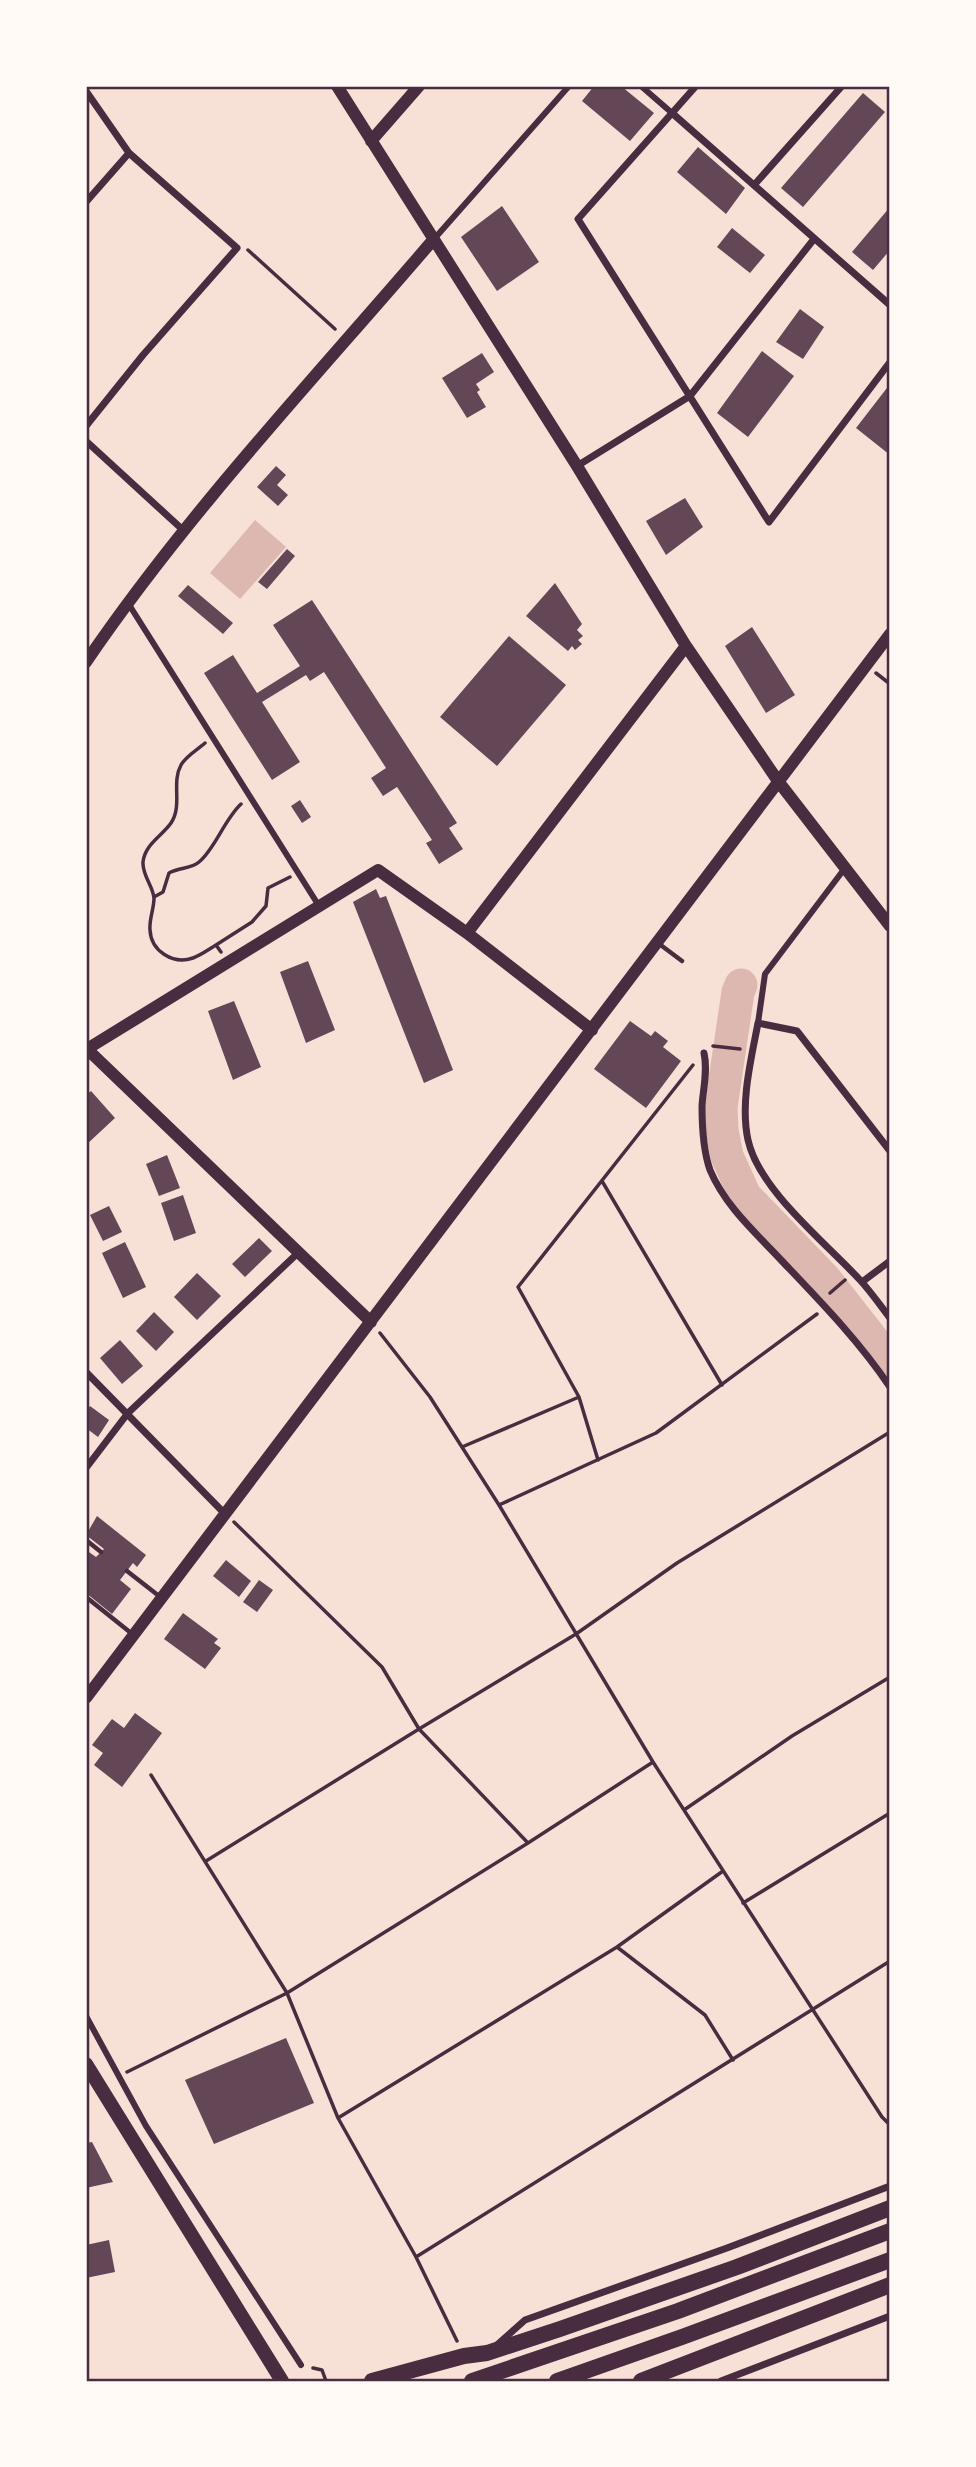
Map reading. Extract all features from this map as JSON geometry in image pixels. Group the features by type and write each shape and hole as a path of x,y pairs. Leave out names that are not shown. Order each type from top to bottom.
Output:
{"highway":[{"path":"372,2381 464,2356 487,2353 737,2267 890,2208"},
{"path":"472,2381 678,2311 890,2231"},
{"path":"556,2381 890,2260"},
{"path":"641,2381 890,2285"}],"main road":[{"path":"86,2064 282,2381"}],"street":[{"path":"337,86 578,466 686,646 778,781 890,926"},
{"path":"371,141 419,86"},
{"path":"86,662 127,601 183,530 569,86"},
{"path":"641,86 890,305"},
{"path":"696,86 578,219 769,522 890,362"},
{"path":"755,184 842,86"},
{"path":"86,92 129,153 237,248 143,355 86,426"},
{"path":"86,202 129,153"},
{"path":"578,466 690,396 814,239"},
{"path":"86,441 183,530"},
{"path":"127,601 319,906"},
{"path":"86,1699 890,635"},
{"path":"467,933 686,646"},
{"path":"845,868 765,974 745,1112 748,1140 757,1168 771,1188 862,1282 890,1318"},
{"path":"372,1322 86,1049 378,870 467,933 592,1030"},
{"path":"758,1023 797,1031 890,1152"},
{"path":"704,1053 706,1063 702,1106 703,1140 710,1169 722,1192 740,1218 863,1350 890,1387"},
{"path":"86,1468 128,1413 299,1252"},
{"path":"862,1282 890,1261"},
{"path":"86,1372 226,1515"},
{"path":"86,2017 146,2126 301,2365"},
{"path":"487,2353 525,2320 890,2186"},
{"path":"721,2381 890,2316"}],"lane":[{"path":"657,943 682,961"},
{"path":"86,1540 101,1552"},
{"path":"127,1571 163,1598"},
{"path":"86,1597 135,1636"}],"path":[{"path":"237,248 247,250 347,340"},
{"path":"212,737 182,762 176,776 177,809 172,822 149,846 143,861 154,897 150,934 155,947 166,956 180,960 193,958 252,922 267,906 268,888 298,873"},
{"path":"154,897 163,892 169,873 178,867 192,867 201,861 232,813 250,795"},
{"path":"216,945 227,963"},
{"path":"721,1046 739,1049"},
{"path":"598,1460 579,1397 518,1287 704,1053"},
{"path":"602,1181 722,1385"},
{"path":"824,1297 847,1278"},
{"path":"499,1505 656,1433 825,1307"},
{"path":"372,1322 430,1397 499,1505 653,1762 811,2010 890,2125"},
{"path":"462,1447 579,1397"},
{"path":"206,1861 576,1634 677,1563 890,1432"},
{"path":"226,1515 382,1667 419,1729 528,1843"},
{"path":"684,1810 792,1737 890,1677"},
{"path":"118,2077 287,1993 653,1762"},
{"path":"151,1775 287,1993 338,2118 416,2257 464,2356"},
{"path":"743,1903 890,1813"},
{"path":"338,2118 617,1947 651,1920 723,1871"},
{"path":"617,1947 705,2015 733,2060"},
{"path":"416,2257 890,1961"},
{"path":"301,2365 321,2370 326,2381"}],"shaded area":[{"path":"255,520 286,547 240,599 210,573"}],"building":[{"path":"594,86 621,86 654,113 630,141 582,101"},
{"path":"863,93 885,112 803,207 781,188"},
{"path":"698,147 745,188 726,214 677,172"},
{"path":"502,206 539,262 497,291 461,237"},
{"path":"890,207 890,250 873,270 852,252"},
{"path":"732,228 765,255 750,273 717,247"},
{"path":"800,309 824,327 803,359 776,342"},
{"path":"762,351 794,376 748,437 717,413"},
{"path":"482,353 494,372 476,384 480,390 477,392 486,407 467,418 442,378"},
{"path":"890,384 890,455 856,428"},
{"path":"276,466 286,475 277,485 288,495 278,506 257,487"},
{"path":"685,498 703,527 666,555 646,521"},
{"path":"287,549 295,556 267,589 258,582"},
{"path":"555,583 582,624 577,630 583,636 578,640 582,644 575,650 572,646 568,651 526,616"},
{"path":"188,585 233,623 223,634 178,596"},
{"path":"312,600 457,823 449,828 463,849 439,864 426,843 432,840 397,787 383,796 371,778 386,768 324,672 310,681 306,675 262,702 300,762 272,780 204,673 233,655 257,693 300,666 273,625"},
{"path":"752,627 795,695 766,713 725,646"},
{"path":"509,636 566,685 497,766 440,717"},
{"path":"300,800 311,817 302,823 291,806"},
{"path":"376,889 380,898 386,896 453,1070 424,1083 353,902"},
{"path":"308,961 335,1030 306,1043 280,972"},
{"path":"234,1001 261,1067 233,1080 208,1011"},
{"path":"630,1021 651,1036 655,1031 668,1041 663,1047 681,1061 646,1108 594,1069"},
{"path":"91,1091 115,1118 86,1145 86,1095"},
{"path":"167,1155 180,1188 159,1196 146,1164"},
{"path":"183,1195 196,1233 174,1241 161,1203"},
{"path":"109,1206 122,1232 103,1241 90,1215"},
{"path":"259,1238 272,1251 245,1277 232,1264"},
{"path":"125,1242 146,1287 123,1298 102,1253"},
{"path":"197,1273 221,1296 197,1320 174,1297"},
{"path":"154,1312 174,1332 156,1351 136,1331"},
{"path":"120,1340 143,1366 122,1384 100,1358"},
{"path":"90,1406 109,1420 98,1437 86,1428 86,1412"},
{"path":"97,1516 146,1555 137,1567 133,1563 120,1580 131,1589 112,1614 86,1593 86,1550 96,1557 104,1549 86,1535"},
{"path":"226,1560 251,1581 239,1597 213,1576"},
{"path":"259,1580 273,1590 257,1612 243,1602"},
{"path":"183,1613 218,1639 214,1643 221,1648 205,1669 164,1639"},
{"path":"135,1713 162,1733 122,1787 94,1765 103,1753 92,1745 112,1719 124,1728"},
{"path":"286,2038 314,2103 214,2144 185,2080"},
{"path":"92,2142 113,2182 86,2188 86,2143"},
{"path":"109,2240 115,2272 86,2278 86,2245"}],"waterway":[{"path":"741,985 721,1107 727,1156 745,1196 825,1279 890,1362"}]}
